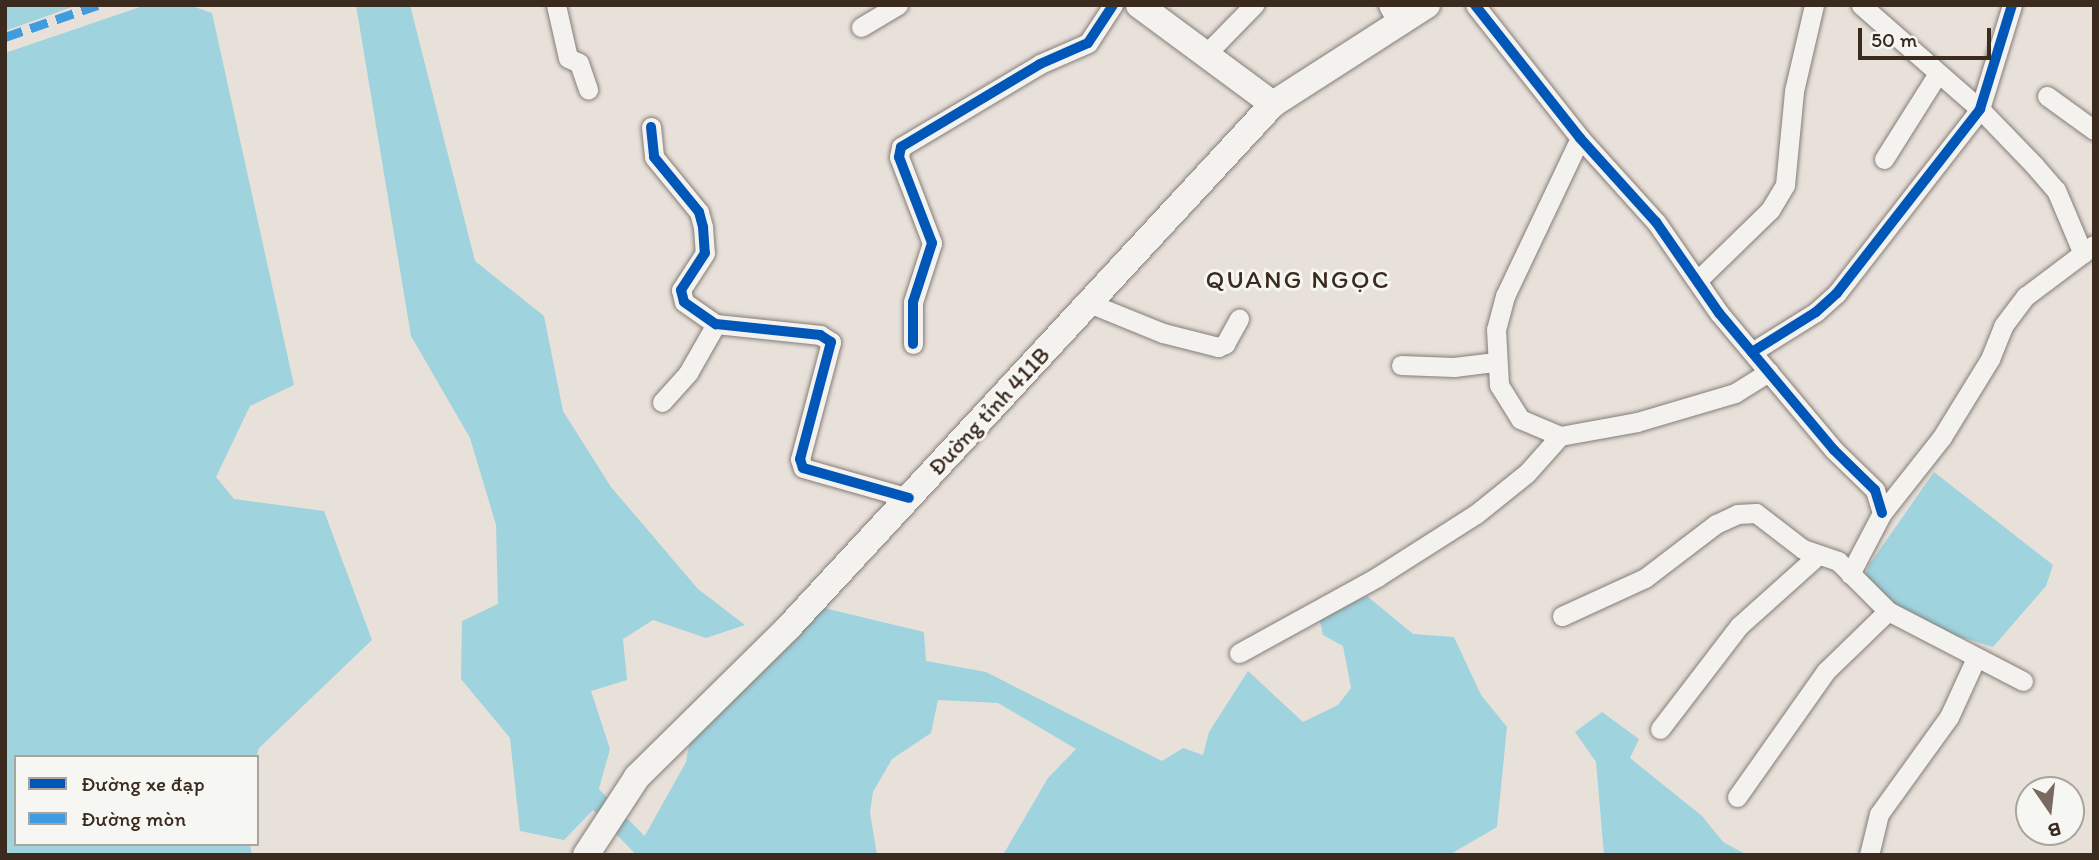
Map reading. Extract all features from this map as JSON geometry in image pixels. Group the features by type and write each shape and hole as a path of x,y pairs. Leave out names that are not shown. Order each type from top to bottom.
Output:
{"main road":[{"path":"1139,5 1273,104"},
{"name":"Đường tỉnh 411B","path":"589,850 637,777 788,628 1273,104 1393,13 1427,5"}],"street":[{"path":"556,5 568,58 579,62 588,89"},
{"path":"862,27 898,5"},
{"path":"913,344 913,302 932,243 899,157 901,147 1019,76 1088,43 1113,5"},
{"path":"1206,54 1254,5"},
{"path":"1475,5 1580,138 1656,222 1752,352 1834,450 1875,490 1882,513"},
{"path":"1698,280 1762,219 1785,185 1789,173 1784,152 1794,91 1814,5"},
{"path":"1850,574 1882,513 1942,437 1990,359 2003,326 2026,296 2088,250 2056,190 1980,109 1937,75 1861,5"},
{"path":"1752,352 1816,312 1837,293 1980,109 2012,5"},
{"path":"1884,159 1937,75"},
{"path":"2047,96 2094,130"},
{"path":"651,127 654,157 699,212 703,227 705,253 681,297 716,324 820,335 831,342 800,459 803,468 909,498"},
{"path":"1580,138 1505,296 1496,329 1494,362 1499,385 1520,419 1560,436 1689,410 1735,393 1769,372"},
{"path":"1089,303 1163,333 1218,347 1225,344 1239,319"},
{"path":"662,402 688,373 716,324"},
{"path":"1401,365 1454,367 1494,362"},
{"path":"1239,653 1377,577 1476,514 1527,473 1560,436"},
{"path":"1562,616 1645,578 1716,524 1737,514 1756,513 1818,555 1838,561 1888,611 2023,681"},
{"path":"1660,729 1739,626 1818,555"},
{"path":"1737,797 1826,671 1888,611"},
{"path":"1869,855 1880,814 1949,717 1976,658"}],"water":[{"path":"5,5 70,5 72,7 5,31"},
{"path":"146,5 189,5 212,13 294,385 250,406 216,477 234,499 324,511 372,640 259,748 257,755 14,755 14,846 250,846 252,855 5,855 5,53"},
{"path":"356,5 410,5 475,261 544,316 563,411 611,487 698,589 745,625 706,638 653,620 623,639 627,680 591,691 610,749 593,810 564,840 520,831 510,738 461,679 462,621 498,604 496,525 470,438 411,336"},
{"path":"1934,472 2053,565 2046,586 1993,647 1935,629 1871,590 1864,579 1869,565"},
{"path":"1367,596 1413,634 1454,637 1481,695 1507,727 1497,827 1449,855 1003,855 1048,778 1076,749 998,703 938,700 931,733 892,759 873,792 870,813 877,855 634,855 686,762 691,733 824,608 924,632 926,661 986,672 1162,761 1183,748 1203,755 1209,732 1248,671 1303,722 1338,705 1351,688 1343,646 1323,635 1319,618"},
{"path":"1602,712 1639,739 1630,758 1702,816 1723,842 1747,855 1604,855 1596,762 1575,732"}],"waterway":[{"path":"577,780 640,845"}],"marked path":[{"path":"5,37 98,5"}],"cycle path":[{"path":"913,344 913,302 932,243 899,157 901,147 1040,64 1088,43 1113,5"},
{"path":"1475,5 1580,138 1656,222 1719,313 1834,450 1875,490 1882,513"},
{"path":"1752,352 1816,312 1837,293 1980,109 2012,5"},
{"path":"651,127 654,157 699,212 703,227 705,253 681,290 684,302 716,324 820,335 831,342 800,459 803,468 909,498"}],"district":[{"name":"QUANG NGỌC","path":"1298,280"}]}
